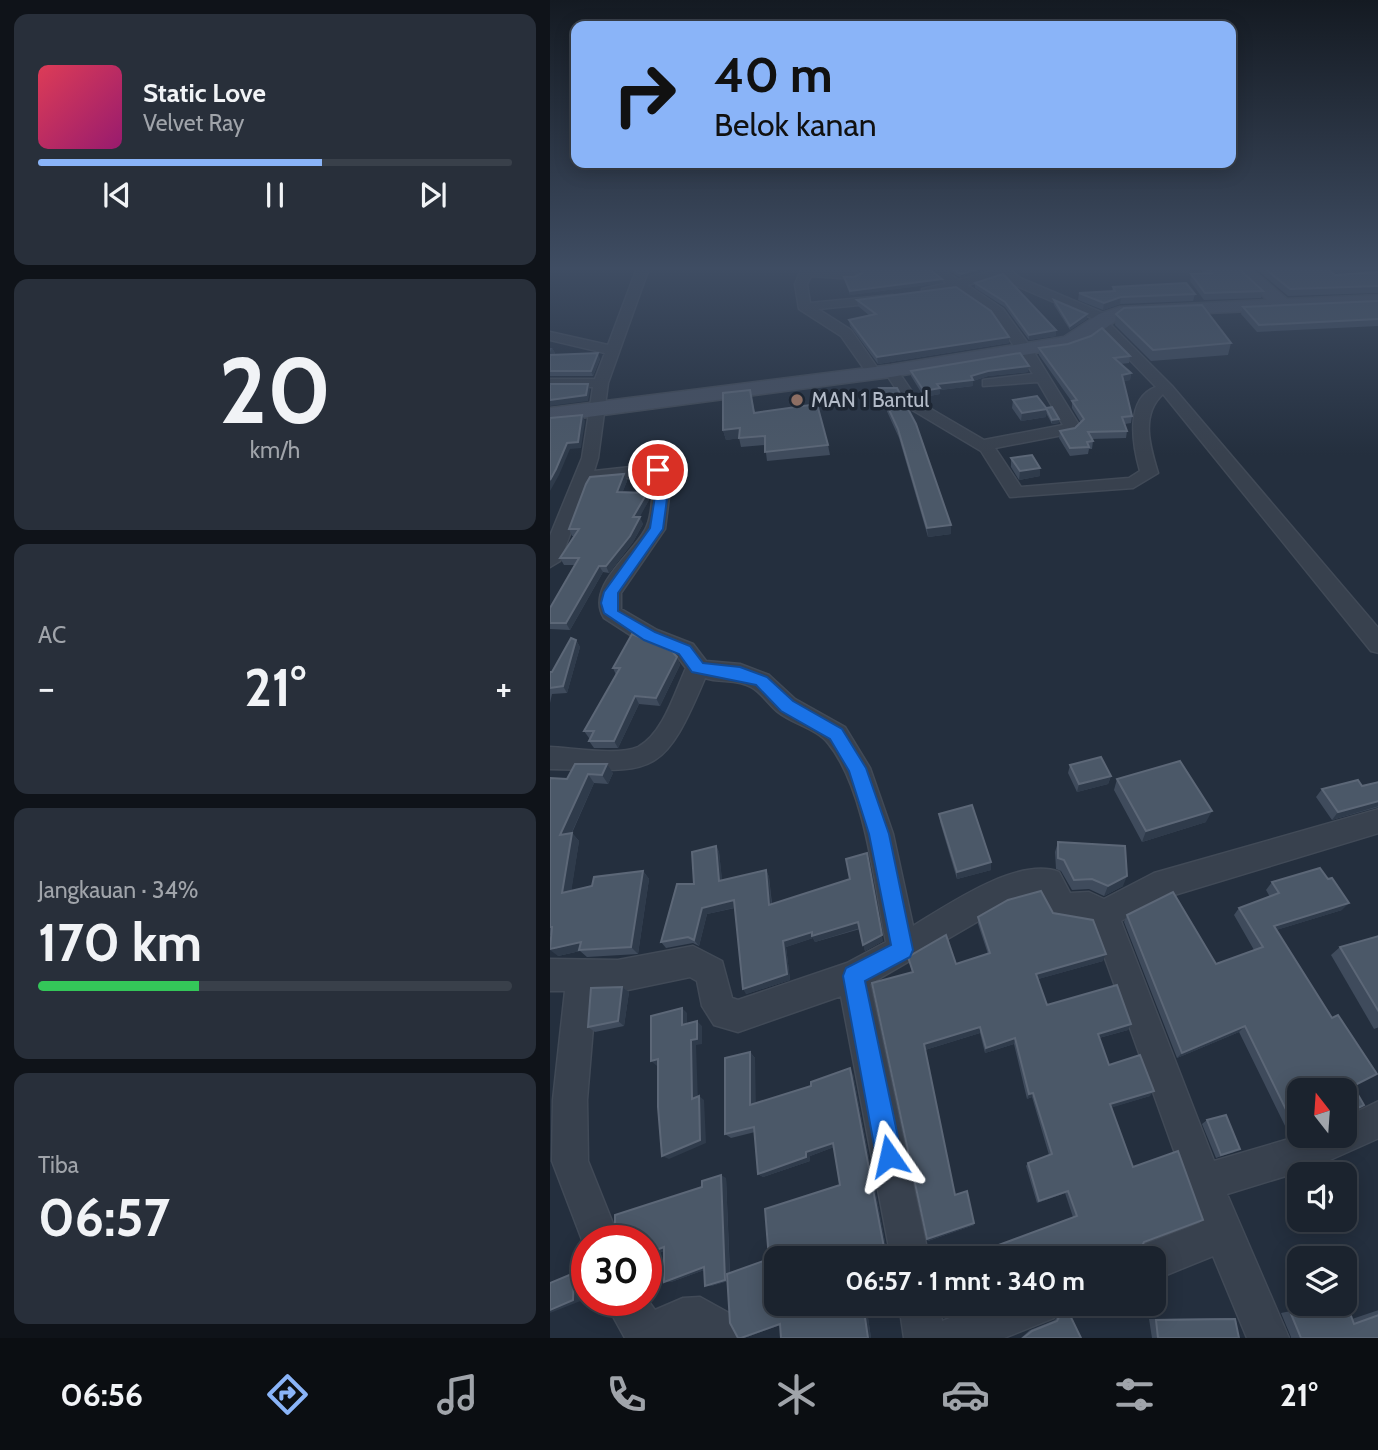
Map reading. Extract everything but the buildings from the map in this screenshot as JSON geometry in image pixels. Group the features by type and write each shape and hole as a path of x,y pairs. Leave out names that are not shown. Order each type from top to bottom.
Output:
{"main road":[{"path":"550,415 883,372 1077,340 1089,330"}],"street":[{"path":"550,561 553,541 593,446 595,410 619,330"},
{"path":"842,330 915,405 982,445 995,458 1016,494 1139,481 1149,473 1140,434 1143,408 1157,391 1167,389"},
{"path":"982,445 1073,428 1011,330"},
{"path":"1112,330 1167,389 1378,645"},
{"path":"550,336 611,350"},
{"path":"988,383 1041,377"},
{"path":"550,383 601,383"},
{"path":"582,477 649,470 663,472 656,529 611,592 609,607 616,618 685,650 698,667 717,673 740,673 761,681 787,706 836,734 857,768 879,834 902,950"},
{"path":"550,758 625,759 645,755 664,737 698,667"},
{"path":"1104,915 1154,887 1377,825"},
{"path":"595,1225 570,1161 566,975 618,976 693,961 711,972 718,1006 725,1014 738,1016 853,976 980,904 1035,882 1049,882 1062,908 1089,906 1104,915 1204,1182 1268,1338"},
{"path":"853,976 908,1246"},
{"path":"1204,1182 1312,1150 1345,1137 1378,1118"},
{"path":"1166,1255 1224,1233"},
{"path":"635,1316 640,1324 655,1332 679,1319 695,1317 714,1325 721,1338"},
{"path":"921,1316 926,1338"},
{"path":"951,1338 1008,1316"}],"place":[{"name":"MAN 1 Bantul","path":"797,400"}],"route":[{"path":"658,470 663,472 664,476 659,520 651,539 611,592 611,613 649,636 685,650 698,667 717,673 740,673 761,681 787,706 836,734 857,768 879,834 902,950 853,976 889,1156"}]}
